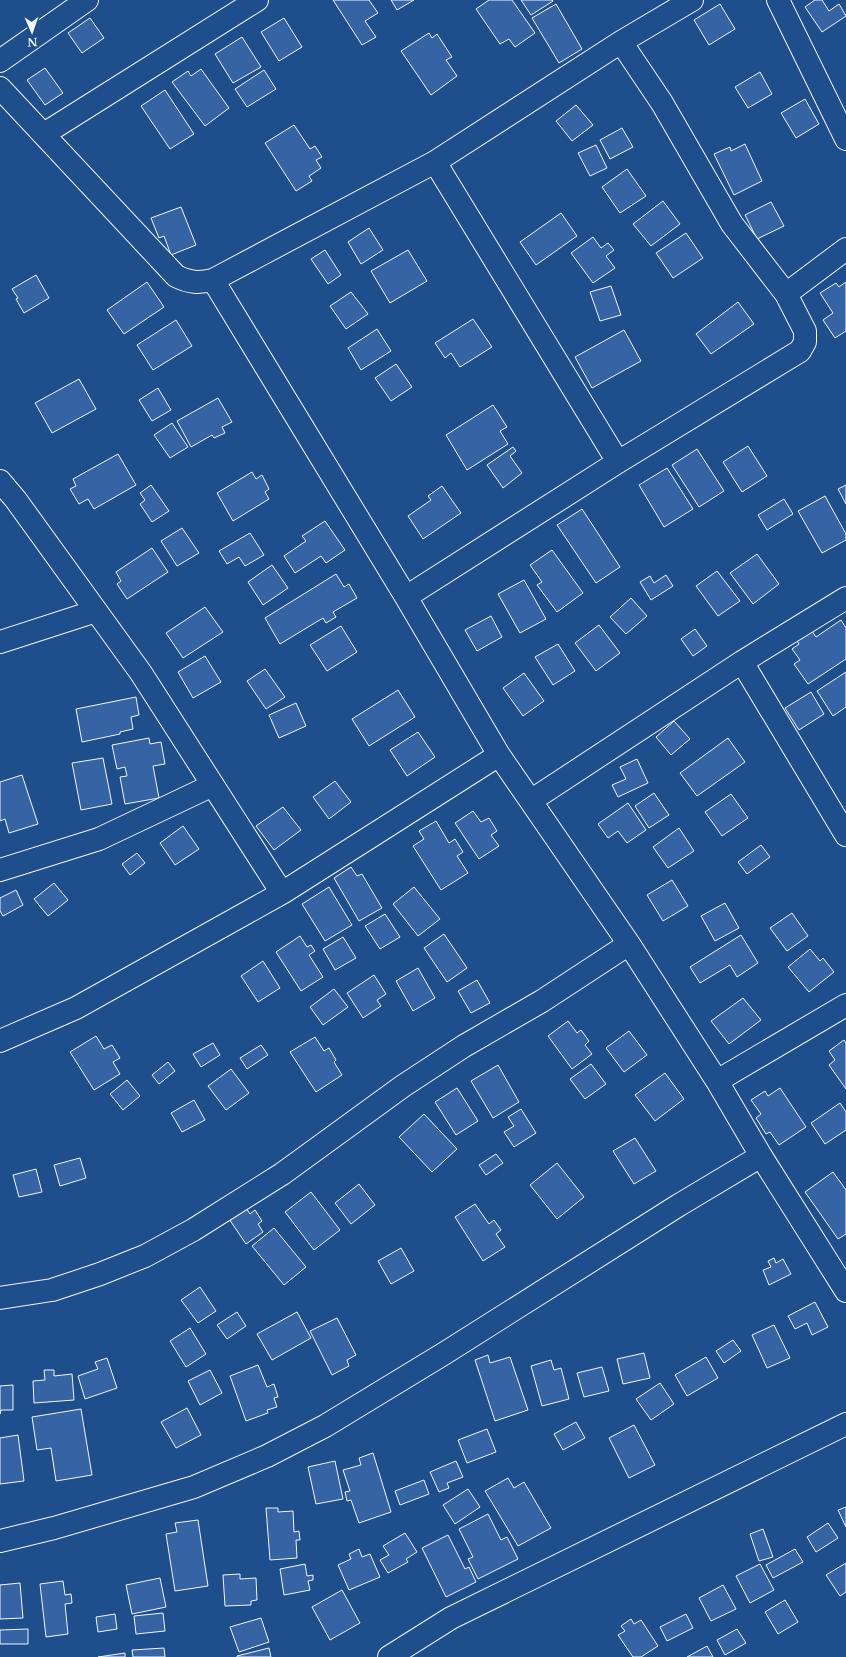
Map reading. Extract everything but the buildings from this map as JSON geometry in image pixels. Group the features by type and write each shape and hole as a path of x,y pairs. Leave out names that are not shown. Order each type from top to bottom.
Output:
{"street":[{"path":"0,61 87,0"},
{"path":"44,134 257,0"},
{"path":"0,88 176,276 186,281 203,282 213,280 435,162 621,42 692,0"},
{"path":"778,0 846,139"},
{"path":"406,597 618,462 800,351 805,342 805,331 786,294 732,224 662,103 621,42"},
{"path":"435,162 618,462"},
{"path":"786,294 846,249"},
{"path":"213,280 406,597 499,754 532,800 629,944 718,1081 761,1156 843,1280"},
{"path":"0,481 16,500 141,673 282,893"},
{"path":"532,800 742,662 846,598"},
{"path":"0,642 96,611"},
{"path":"742,662 846,835"},
{"path":"0,1041 76,1008 282,893 499,754"},
{"path":"0,870 98,839 213,785"},
{"path":"0,1298 52,1290 100,1274 145,1256 193,1230 282,1174 403,1086 464,1046 542,1001 629,944"},
{"path":"718,1081 846,1006"},
{"path":"0,1541 54,1528 194,1487 267,1456 331,1422 446,1353 679,1205 761,1156"},
{"path":"389,1657 451,1618 846,1424"}]}
